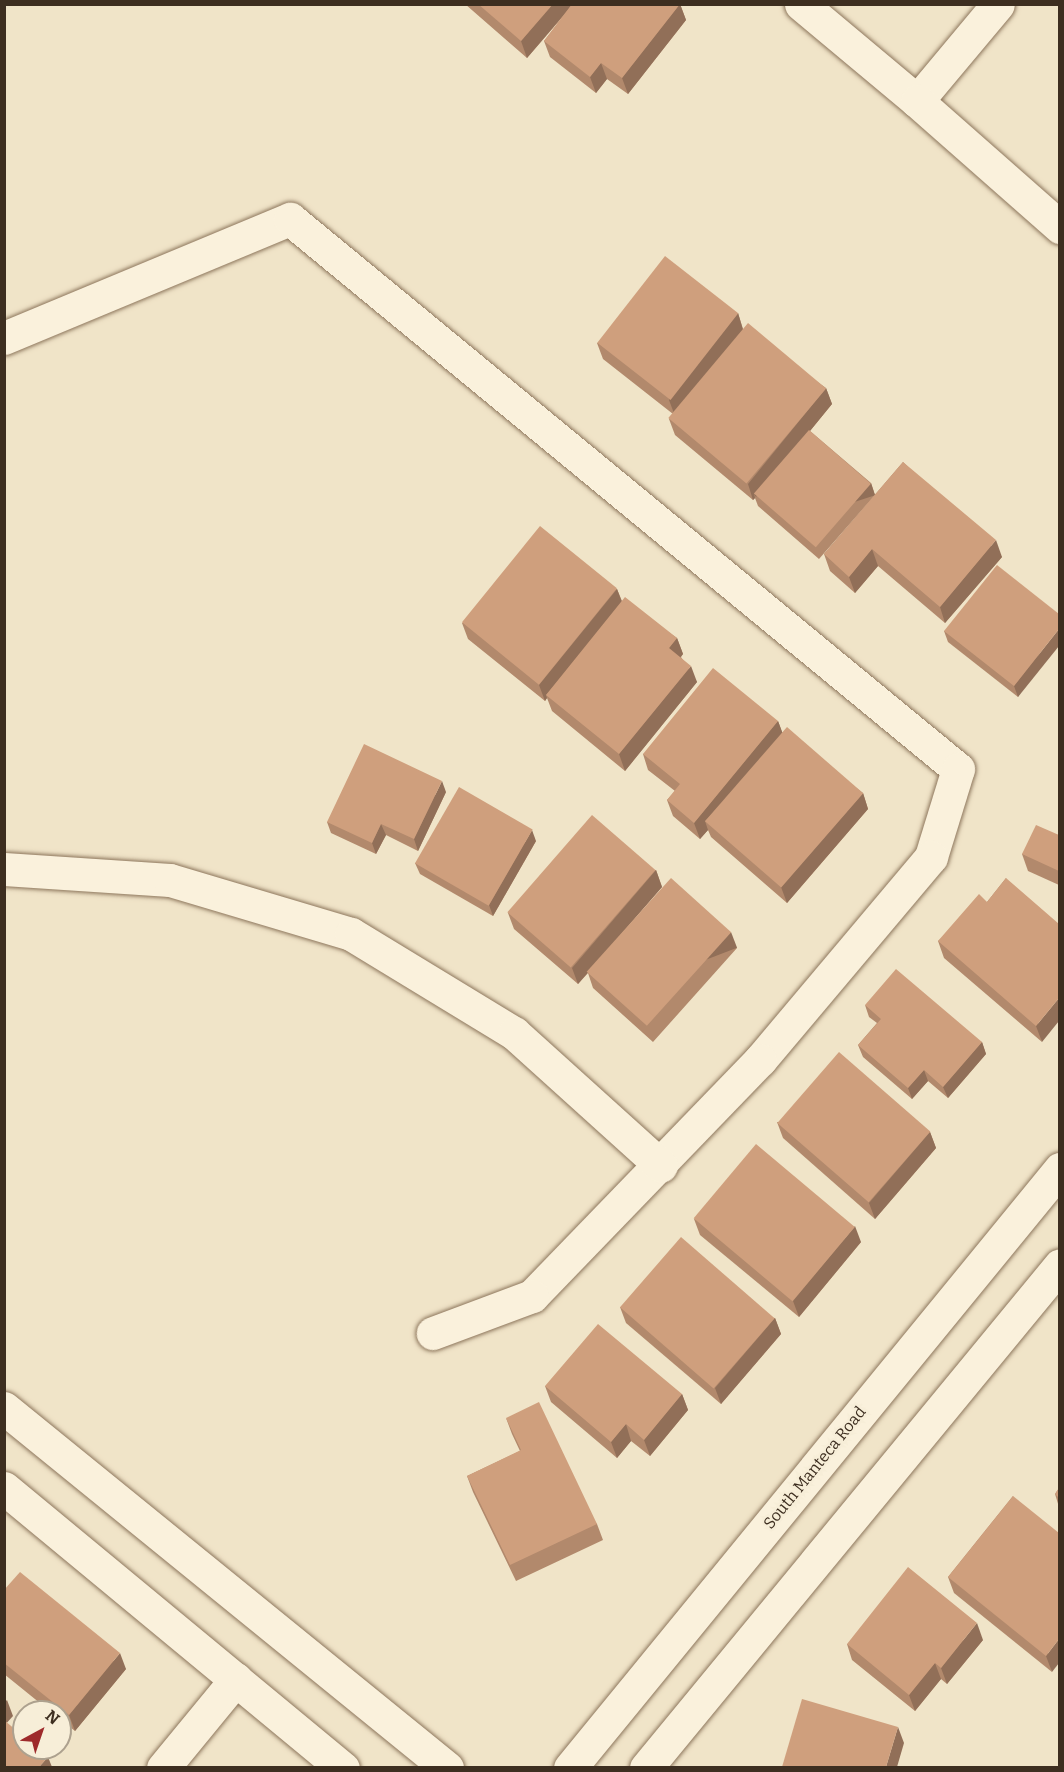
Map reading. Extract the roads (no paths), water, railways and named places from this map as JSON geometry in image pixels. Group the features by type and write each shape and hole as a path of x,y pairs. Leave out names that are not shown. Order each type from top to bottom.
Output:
{"street":[{"path":"801,4 917,100 1059,227"},
{"path":"917,100 998,4"},
{"path":"4,338 290,219 958,770 931,856 760,1060 661,1166 532,1296 433,1333"},
{"path":"4,869 170,880 351,934 514,1033 661,1166"},
{"name":"South Manteca Road","path":"570,1767 1059,1169"},
{"path":"646,1767 1059,1265"},
{"path":"4,1408 447,1767"},
{"path":"4,1488 343,1767"},
{"path":"163,1767 236,1679"}]}
